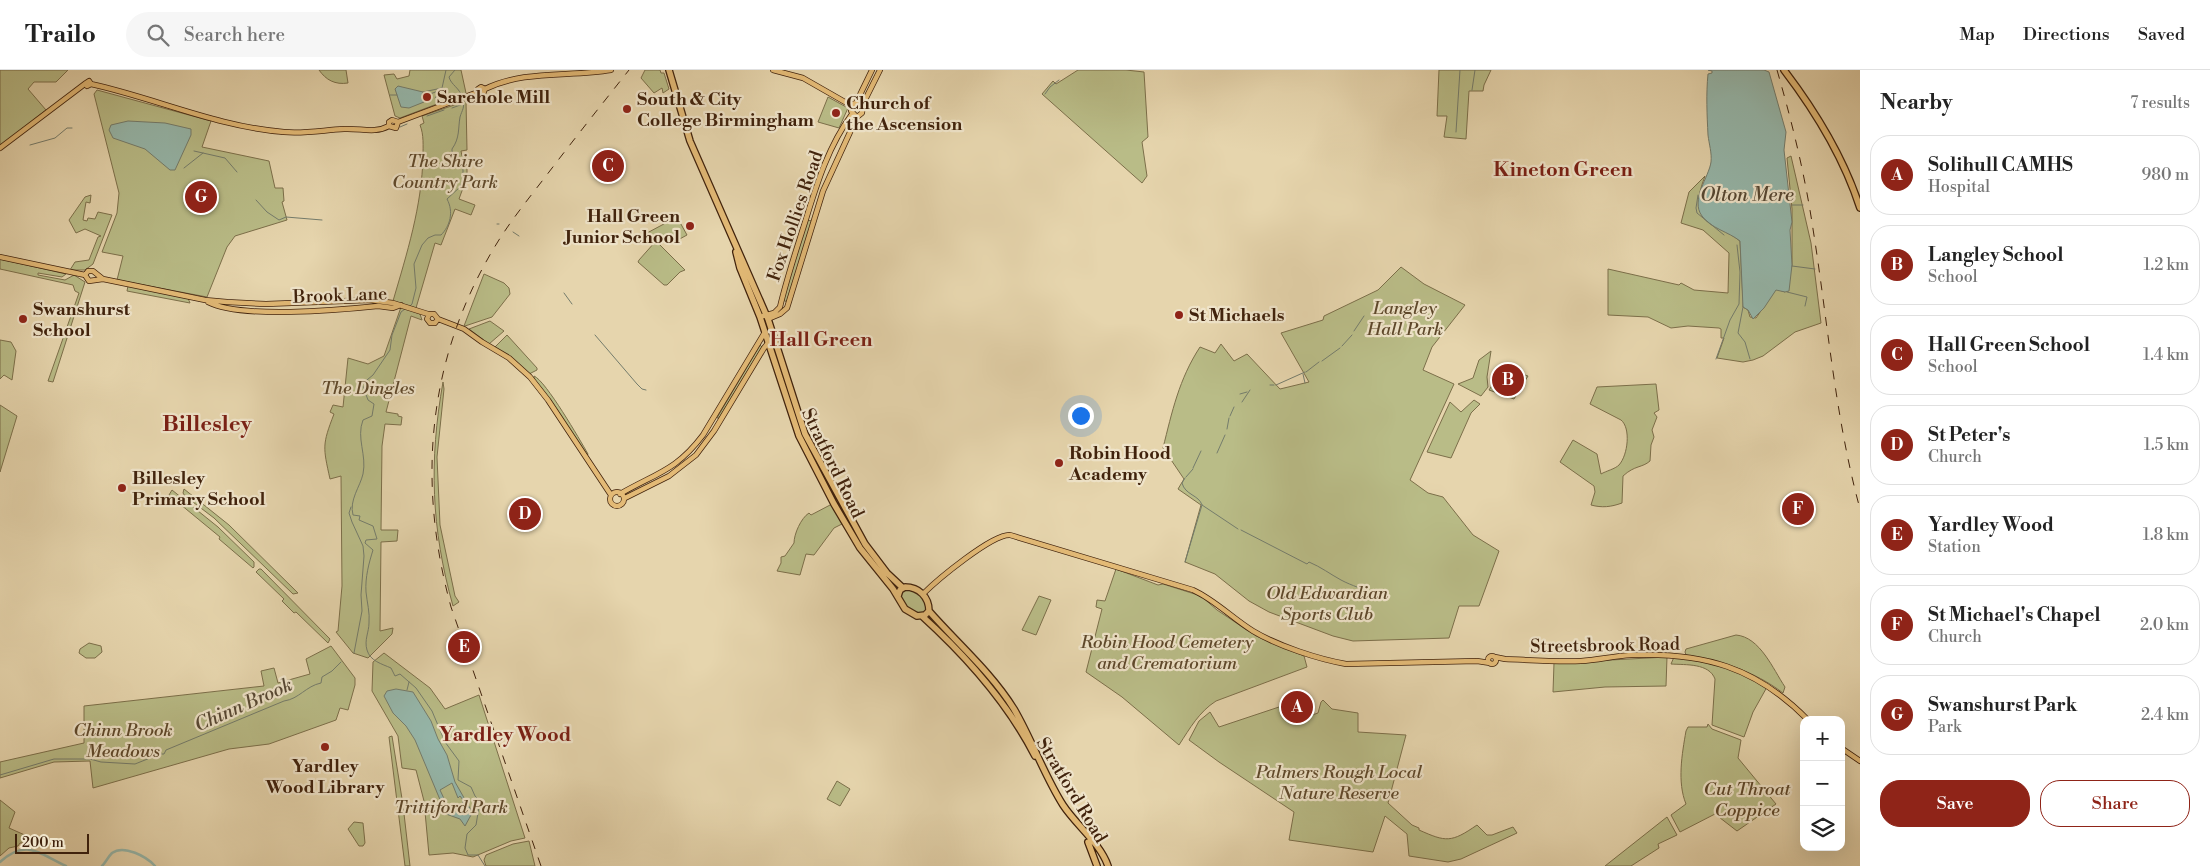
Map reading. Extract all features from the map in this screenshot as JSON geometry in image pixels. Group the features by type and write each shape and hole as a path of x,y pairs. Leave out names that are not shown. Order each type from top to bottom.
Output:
{"highway":[{"name":"Stratford Road","path":"668,70 690,140 736,246 764,317 786,388"},
{"path":"1784,70 1812,110 1840,158 1860,208"},
{"name":"Stratford Road","path":"764,317 765,332 771,340 771,351 828,484 860,548 898,596"},
{"path":"763,349 771,351"},
{"name":"Stratford Road","path":"828,484 865,544 887,573 903,588"},
{"path":"903,588 914,588 923,594 928,601 929,610 922,616 914,616 908,612 898,596 903,588"},
{"name":"Stratford Road","path":"929,610 970,654 1000,695 1007,712 1025,733 1057,802 1091,847 1097,866"},
{"name":"Stratford Road","path":"922,616 1013,708 1060,800 1099,850 1108,866"},
{"path":"965,660 970,654"},
{"path":"1007,712 1013,708"}],"main road":[{"path":"0,148 88,84 215,119 266,130 304,133 344,129 369,131 389,126 396,128 398,122 478,92 479,87 485,89 503,81 533,74 586,74 611,70"},
{"path":"773,70 803,78 854,104 862,106 880,70"},
{"path":"857,117 852,114 854,104 872,70"},
{"name":"Fox Hollies Road","path":"764,317 780,314 788,304 831,170 857,117 862,113 862,106"},
{"name":"Fox Hollies Road","path":"764,317 779,310 806,218 824,167 837,137 852,114"},
{"path":"824,167 831,170"},
{"path":"806,218 814,220"},
{"path":"0,257 85,275 90,270 96,277"},
{"name":"Brook Lane","path":"85,275 89,281 96,277 205,300 266,304 336,301 378,303 390,308 400,305 427,315"},
{"name":"Brook Lane","path":"205,300 227,309 266,311 336,308 378,303"},
{"path":"336,301 336,308"},
{"path":"781,301 788,304"},
{"path":"227,302 227,309"},
{"path":"266,304 266,311"},
{"path":"438,319 432,324 428,322 427,315 434,314 438,319 458,325 509,358 530,377 548,400 612,495 610,500 616,505 623,504 625,498 686,464 703,446 763,349 771,340"},
{"path":"612,495 620,494 660,478 682,460 703,436 765,332"},
{"path":"758,343 762,344 763,349"},
{"path":"712,420 718,423"},
{"path":"682,460 686,464"},
{"path":"620,494 625,498"},
{"name":"Streetsbrook Road","path":"923,594 943,576 988,543 1004,535 1076,554 1193,590 1205,596 1231,617 1257,633 1330,661 1360,664 1490,661 1496,659 1578,661 1630,655 1655,655 1706,660 1758,679 1783,697 1804,716"},
{"path":"1845,751 1860,761"}],"green space":[{"path":"0,70 68,70 56,82 34,82 28,89 46,110 0,146"},
{"path":"319,70 346,70 348,83 331,81"},
{"path":"410,70 461,70 466,93 400,118 395,116 384,75 394,74 397,79 409,76"},
{"path":"645,70 660,70 661,73 664,73 669,89 663,93 662,88 654,93 641,78"},
{"path":"1078,70 1144,72 1148,137 1142,142 1147,176 1142,183 1042,94 1053,81 1056,84"},
{"path":"1439,70 1491,70 1483,91 1469,91 1466,139 1444,137 1447,116 1437,116"},
{"path":"97,90 211,121 202,147 269,161 275,188 283,188 284,201 282,202 287,220 235,236 227,247 207,297 117,280 123,256 102,252 117,213 119,193 94,94"},
{"path":"828,97 848,108 839,128 818,122"},
{"name":"The Shire Country Park","path":"466,101 467,150 461,151 462,156 467,156 467,177 459,199 475,205 471,215 455,209 441,245 435,243 416,308 393,301 413,229 420,193 423,144 420,125 424,123 422,116"},
{"path":"1791,156 1811,243 1821,323 1795,332 1763,356 1743,362 1717,358 1724,338 1721,338 1721,329 1719,328 1688,326 1671,328 1648,317 1608,315 1608,269 1679,285 1681,283 1694,290 1728,293 1729,253 1703,230 1681,223 1689,192 1705,176 1700,191 1700,211 1704,218 1740,241 1743,307 1748,310 1750,317 1756,318 1776,289 1785,292 1792,265 1792,209 1787,158"},
{"path":"91,195 90,203 86,202 83,220 87,221 88,218 95,219 98,212 112,215 93,264 85,270 70,270 75,262 89,260 98,237 101,236 85,229 76,233 69,220 85,197"},
{"path":"677,217 687,235 676,241 672,236 659,244 685,270 680,272 667,285 664,285 638,262 655,242 647,233"},
{"path":"807,220 812,221 787,302 783,300"},
{"path":"0,259 66,274 62,277 38,273 38,275 65,280 74,275 85,282 53,382 48,381 79,293 75,291 73,285 0,269"},
{"path":"1401,267 1424,284 1465,305 1432,347 1423,370 1454,384 1410,480 1428,493 1443,497 1473,535 1499,551 1479,606 1459,606 1449,638 1353,641 1333,636 1269,612 1249,601 1215,574 1185,562 1201,505 1178,489 1184,479 1163,448 1181,384 1200,347 1215,353 1221,344 1234,361 1247,354 1280,389 1309,382 1281,333 1323,320 1324,316 1378,290"},
{"path":"484,274 504,283 509,288 510,294 492,317 464,326"},
{"path":"128,286 188,298 190,303 127,291"},
{"name":"The Dingles","path":"401,307 420,314 422,320 411,316 386,412 398,414 398,416 402,417 401,425 385,424 382,446 381,530 398,530 397,541 381,542 380,631 393,628 392,634 368,658 353,653 336,632 338,631 342,586 341,476 330,479 325,446 327,433 334,414 330,412 333,405 343,407 348,358 368,364 384,356"},
{"path":"490,321 504,331 489,344 469,329"},
{"path":"507,335 537,370 529,374 495,347"},
{"path":"0,340 11,342 16,351 12,380 4,375 0,379"},
{"path":"760,345 762,347 719,418 717,418"},
{"path":"1491,351 1487,377 1488,387 1481,396 1458,384 1473,378 1479,360"},
{"path":"1521,374 1528,376 1514,399 1489,390 1497,378 1520,378"},
{"path":"534,376 546,388 563,412 588,454 587,456 534,379"},
{"path":"443,382 444,389 437,457 440,525 455,596 459,602 453,606 440,549 434,494 436,439"},
{"path":"1656,384 1659,410 1654,413 1657,417 1652,430 1654,437 1651,445 1650,461 1623,476 1622,503 1606,507 1591,505 1595,492 1594,486 1560,462 1573,440 1597,454 1601,474 1619,465 1625,455 1627,435 1624,424 1621,420 1590,404 1597,387"},
{"path":"1474,400 1480,404 1471,413 1451,458 1427,452 1450,402 1461,412"},
{"path":"0,405 17,416 0,472"},
{"path":"184,489 229,525 298,593 293,594 214,518 185,496 183,493"},
{"path":"172,490 218,527 254,562 254,567 169,495"},
{"path":"832,504 842,524 834,528 814,555 806,554 800,575 777,571 781,563 781,557 785,556 794,543 803,519 809,513 811,515"},
{"path":"259,569 330,639 328,643 282,601 284,599 256,572"},
{"name":"Robin Hood Cemetery and Crematorium","path":"1116,569 1158,585 1163,584 1201,596 1217,610 1256,636 1304,656 1307,667 1216,701 1200,715 1179,745 1122,697 1086,672 1102,609 1096,607 1097,600 1105,601"},
{"path":"906,589 913,590 921,597 927,606 925,613 920,615 908,610 900,597 902,591"},
{"path":"1039,596 1051,600 1036,635 1022,630"},
{"path":"1736,635 1752,641 1765,655 1785,687 1783,693 1761,679 1737,668 1712,660 1686,655 1686,649"},
{"path":"89,643 101,646 102,652 95,658 86,658 79,653 80,649"},
{"name":"Chinn Brook Meadows","path":"331,646 355,678 348,710 340,708 336,720 269,744 229,749 93,788 90,761 54,762 0,778 0,762 84,743 84,706 264,686 261,671 274,668 278,683 310,674 306,659"},
{"name":"Trittiford Park","path":"384,653 430,688 445,709 479,695 525,838 511,841 473,857 453,853 429,855 424,801 416,770 402,768 398,736 372,691 373,662"},
{"path":"1667,657 1666,686 1605,687 1553,692 1554,663"},
{"path":"1674,657 1732,669 1767,687 1753,712 1744,737 1712,725 1715,679 1712,674 1702,667 1671,664"},
{"name":"Palmers Rough Local Nature Reserve","path":"1323,700 1332,709 1358,713 1358,732 1406,735 1388,803 1412,825 1419,828 1419,830 1436,837 1448,839 1461,835 1477,825 1487,835 1513,827 1517,833 1461,859 1448,862 1409,856 1407,834 1385,816 1373,852 1289,840 1294,812 1189,740 1199,721 1210,712 1219,727 1291,703 1298,720 1318,713"},
{"name":"Cut Throat Coppice","path":"1708,724 1712,729 1741,740 1738,758 1776,804 1737,831 1715,814 1680,832 1671,815 1686,804 1681,777 1686,731 1688,727 1707,727"},
{"path":"392,736 410,866 405,866 389,737"},
{"path":"837,781 850,789 840,806 827,799"},
{"path":"0,800 15,812 9,828 27,836 35,848 25,843 20,843 18,846 9,848 0,856"},
{"path":"1667,817 1677,835 1658,844 1659,848 1631,866 1605,866"},
{"path":"354,822 363,823 365,843 363,846 359,846 348,829"},
{"path":"529,841 535,866 486,866 484,860 486,855 513,844"}],"water":[{"name":"Olton Mere","path":"1708,70 1764,70 1769,72 1786,132 1784,150 1792,222 1790,230 1792,265 1789,291 1776,290 1764,308 1753,319 1748,310 1743,307 1740,241 1710,224 1699,210 1699,196 1711,162 1707,97 1708,74 1712,73 1712,71"},
{"path":"398,86 423,92 424,102 409,108 401,107 395,89"},
{"path":"128,121 165,123 191,129 191,135 175,170 170,170 145,149 113,138 109,130 111,125"},
{"path":"396,689 413,692 431,721 447,755 455,782 471,810 471,815 465,826 460,819 446,814 415,740 406,726 393,713 384,696 387,691","holes":["452,783 458,798 460,796 463,800 462,807 455,812 447,805 440,790"]}],"waterway":[{"path":"423,92 442,88 446,70"},
{"path":"455,70 449,77 462,97"},
{"path":"1456,132 1460,70"},
{"path":"1472,90 1475,70"},
{"path":"1045,94 1059,80"},
{"path":"430,94 442,88"},
{"path":"435,98 441,91"},
{"path":"390,95 397,95"},
{"path":"410,306 416,288 414,264 422,245 428,238 441,235 447,227 451,214 447,199 460,187 463,179 463,160 452,153 458,137 463,100"},
{"path":"452,108 463,104"},
{"path":"427,116 444,110"},
{"path":"400,127 407,124"},
{"path":"30,145 55,138 67,128 72,128"},
{"path":"194,151 225,158 237,172"},
{"path":"184,168 203,153"},
{"path":"1698,195 1697,213 1724,235"},
{"path":"256,200 267,212 279,220 286,217 322,220"},
{"path":"1792,205 1803,205"},
{"path":"513,232 519,236"},
{"path":"1716,359 1730,320 1739,304 1740,272 1737,245"},
{"path":"1792,266 1815,269"},
{"path":"1787,292 1807,297 1805,306"},
{"path":"564,293 572,304"},
{"path":"1743,307 1738,333 1745,342 1750,359"},
{"path":"405,309 401,312 392,335 390,350 373,375 362,384 368,400 374,404 372,416 363,420 361,427 364,467 352,509 353,515 360,516 359,520 373,526 377,539 366,540 365,543 373,550 366,581 369,611 366,646 371,657 391,668 395,676 400,674 416,688 432,711 445,742 459,761 458,780 471,787 475,796 480,801 476,825 467,834 465,848 468,855 478,855 485,866"},
{"path":"1354,331 1364,316"},
{"path":"595,335 637,384 646,390"},
{"path":"1342,346 1352,335"},
{"path":"1322,361 1340,348"},
{"path":"1306,372 1319,362"},
{"path":"1276,385 1305,372"},
{"path":"1303,374 1305,383"},
{"path":"1242,402 1250,390"},
{"path":"1240,394 1247,392"},
{"path":"1230,416 1234,407"},
{"path":"1227,429 1229,418"},
{"path":"1217,453 1225,435"},
{"path":"1193,468 1201,451"},
{"path":"1186,477 1193,469"},
{"path":"1185,478 1182,483 1186,490 1198,499 1202,505 1238,529"},
{"path":"1185,562 1202,505"},
{"name":"Chinn Brook","path":"351,507 349,513 363,546 364,556 361,595 362,611 354,653"},
{"path":"1241,530 1307,564 1309,562 1374,596"},
{"name":"Chinn Brook","path":"0,775 54,759 90,759 101,762 135,764 150,758 153,754 164,754 166,750 294,698 321,683 322,677 341,662"},
{"path":"407,690 409,682"},
{"path":"0,862 18,851 33,850 66,866"},
{"path":"102,866 112,853 123,850 135,853 147,859 155,866"}],"railway":[{"path":"541,866 451,607 440,561 434,514 432,468 435,423 442,378 454,334 472,290 494,248 520,209 629,70"},
{"path":"1777,70 1793,129 1810,209 1838,405 1851,474 1860,509"}],"place":[{"name":"Sarehole Mill","path":"427,97"},
{"name":"South & City College Birmingham","path":"627,109"},
{"name":"Church of the Ascension","path":"836,113"},
{"name":"Hall Green School","path":"608,166"},
{"name":"Swanshurst Park","path":"201,197"},
{"name":"Hall Green Junior School","path":"690,226"},
{"name":"St Michaels","path":"1179,315"},
{"name":"Swanshurst School","path":"23,319"},
{"name":"Langley School","path":"1508,380"},
{"name":"Robin Hood Academy","path":"1059,463"},
{"name":"Billesley Primary School","path":"122,488"},
{"name":"St Michael's Chapel","path":"1798,509"},
{"name":"St Peter's","path":"525,514"},
{"name":"Yardley Wood","path":"464,647"},
{"name":"Solihull CAMHS","path":"1297,707"},
{"name":"Yardley Wood Library","path":"325,747"}],"district":[{"name":"Kineton Green","path":"1563,169"},
{"name":"Hall Green","path":"821,339"},
{"name":"Billesley","path":"207,423"},
{"name":"Yardley Wood","path":"505,734"}],"park label":[{"name":"Langley Hall Park","path":"1405,318"},
{"name":"Old Edwardian Sports Club","path":"1327,603"}]}
